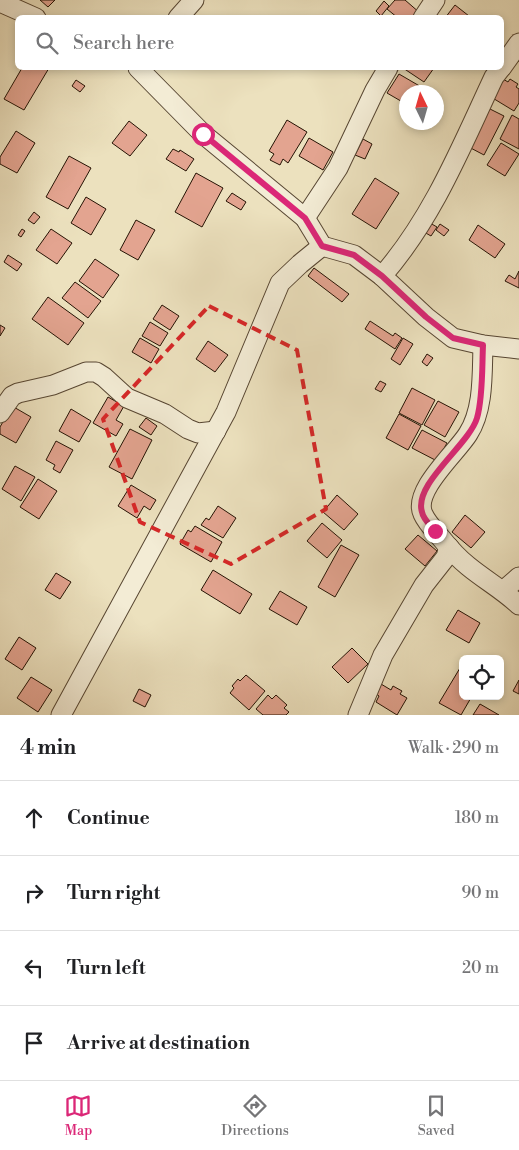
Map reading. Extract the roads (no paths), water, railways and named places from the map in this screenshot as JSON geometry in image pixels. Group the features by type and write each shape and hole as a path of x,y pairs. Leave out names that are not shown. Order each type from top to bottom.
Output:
{"street":[{"path":"181,15 194,0"},
{"path":"425,15 434,0"},
{"path":"0,2 29,15"},
{"path":"504,63 519,43"},
{"path":"140,70 203,134 305,218 322,246 354,255 382,276 426,317 453,338 483,345 519,349"},
{"path":"305,218 338,168 375,90 387,70"},
{"path":"382,276 399,257 431,206 499,70"},
{"path":"61,715 226,412 280,284 322,246"},
{"path":"483,345 477,418 467,435 436,474 422,498 422,513 466,565 503,591 519,605"},
{"path":"0,413 12,396 18,393 53,385 86,372 96,372 104,376 127,398 165,414 188,429 198,432 216,431"},
{"path":"358,715 383,655 424,585 446,557 449,547"},
{"path":"503,591 519,577"}]}
